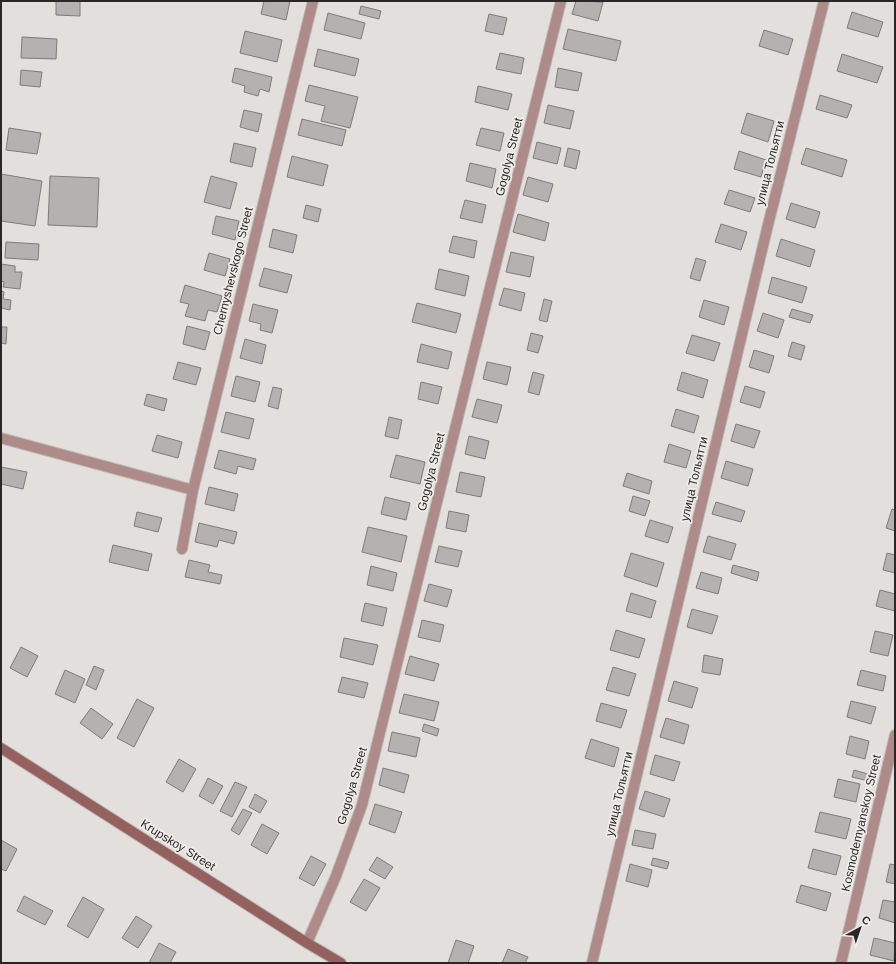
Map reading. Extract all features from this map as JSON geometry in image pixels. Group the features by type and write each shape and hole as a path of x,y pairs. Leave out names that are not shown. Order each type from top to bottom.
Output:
{"street":[{"name":"Chernyshevskogo Street","path":"182,549 192,490 313,1"},
{"name":"Gogolya Street","path":"307,943 336,876 362,806 561,1"},
{"name":"улица Тольятти","path":"592,963 766,229 824,1"},
{"path":"1,438 192,490"},
{"name":"Kosmodemyanskoy Street","path":"841,963 895,735"},
{"name":"Krupskoy Street","path":"1,748 307,943 341,963"}],"building":[{"path":"56,1 80,1 80,16 56,15"},
{"path":"264,1 290,1 286,20 261,14"},
{"path":"576,1 603,2 598,21 572,14"},
{"path":"361,6 381,11 379,19 359,14"},
{"path":"852,12 883,22 878,37 847,28"},
{"path":"328,13 365,23 361,39 324,30"},
{"path":"489,14 507,18 503,35 485,31"},
{"path":"568,29 621,41 616,61 563,49"},
{"path":"764,30 793,39 788,55 759,46"},
{"path":"245,31 282,40 277,62 240,53"},
{"path":"22,37 57,39 56,59 21,58"},
{"path":"318,49 359,59 355,76 314,66"},
{"path":"500,53 524,58 521,74 496,69"},
{"path":"842,54 883,67 877,83 837,71"},
{"path":"235,68 272,77 269,92 260,89 258,96 244,92 245,86 232,82"},
{"path":"558,68 582,73 578,91 555,87"},
{"path":"21,70 42,72 40,87 20,85"},
{"path":"309,85 358,97 350,128 321,121 325,106 305,101"},
{"path":"478,86 512,94 508,110 475,102"},
{"path":"820,95 852,105 847,118 816,109"},
{"path":"548,105 574,111 570,129 544,123"},
{"path":"244,110 262,114 258,132 240,127"},
{"path":"747,113 774,121 768,142 741,133"},
{"path":"302,119 346,130 342,146 298,135"},
{"path":"9,128 41,133 37,154 6,150"},
{"path":"481,128 504,133 500,151 476,145"},
{"path":"537,142 561,148 557,164 533,158"},
{"path":"234,143 256,148 252,167 230,162"},
{"path":"568,148 580,151 576,169 564,166"},
{"path":"806,148 847,160 842,177 801,164"},
{"path":"739,151 766,160 761,177 734,169"},
{"path":"292,156 328,165 323,186 287,177"},
{"path":"470,163 496,169 492,188 466,181"},
{"path":"1,174 42,181 35,226 1,221"},
{"path":"50,176 99,178 97,227 48,225"},
{"path":"211,176 237,183 230,209 204,202"},
{"path":"528,177 553,184 548,202 523,195"},
{"path":"729,190 755,198 750,212 724,204"},
{"path":"465,200 486,205 482,223 460,218"},
{"path":"791,203 820,212 815,228 786,219"},
{"path":"306,205 321,209 318,222 303,218"},
{"path":"518,214 549,223 545,241 513,232"},
{"path":"216,216 239,221 235,240 212,234"},
{"path":"721,224 747,232 741,250 715,242"},
{"path":"273,229 297,235 293,253 269,247"},
{"path":"453,236 477,241 474,258 449,252"},
{"path":"781,239 815,250 810,267 776,256"},
{"path":"6,242 39,244 38,260 5,258"},
{"path":"511,252 534,257 530,277 506,272"},
{"path":"209,253 230,259 225,276 204,270"},
{"path":"696,258 706,261 700,281 690,278"},
{"path":"1,264 15,266 15,272 22,272 20,289 3,287 4,282 1,281"},
{"path":"264,268 292,275 287,293 259,286"},
{"path":"439,269 469,276 465,296 435,289"},
{"path":"772,277 807,287 802,303 768,293"},
{"path":"185,285 222,296 217,312 208,310 205,321 185,316 189,304 180,302"},
{"path":"504,288 525,293 521,311 499,305"},
{"path":"1,291 4,292 3,299 11,300 10,310 1,308"},
{"path":"544,299 552,301 547,322 539,320"},
{"path":"704,300 729,307 724,325 699,317"},
{"path":"417,303 461,314 456,333 412,322"},
{"path":"253,304 278,310 272,333 260,330 261,324 249,321"},
{"path":"792,309 813,315 810,323 789,317"},
{"path":"763,313 784,320 778,338 757,331"},
{"path":"187,326 210,332 205,350 183,344"},
{"path":"1,327 7,327 6,344 1,343"},
{"path":"531,333 543,336 538,353 527,350"},
{"path":"692,335 720,343 714,361 686,353"},
{"path":"245,339 266,345 262,364 240,358"},
{"path":"792,342 805,346 801,360 788,356"},
{"path":"421,344 452,352 448,369 417,362"},
{"path":"754,350 774,356 769,373 749,367"},
{"path":"178,362 201,368 196,385 173,379"},
{"path":"487,362 511,367 507,385 483,379"},
{"path":"533,372 544,375 539,395 528,392"},
{"path":"682,372 708,380 703,398 677,390"},
{"path":"236,376 260,382 255,402 231,396"},
{"path":"421,382 442,387 438,404 418,399"},
{"path":"745,386 765,392 760,408 740,402"},
{"path":"273,387 282,389 278,409 268,406"},
{"path":"147,394 167,399 164,411 144,405"},
{"path":"477,399 502,405 497,423 472,417"},
{"path":"676,409 699,416 694,433 671,426"},
{"path":"226,412 254,419 249,439 221,432"},
{"path":"389,417 402,420 398,439 385,436"},
{"path":"736,424 760,431 754,448 731,441"},
{"path":"157,435 182,442 178,458 152,451"},
{"path":"469,436 489,441 485,459 465,454"},
{"path":"669,444 691,451 686,468 664,462"},
{"path":"219,450 256,459 253,470 238,466 236,474 214,468"},
{"path":"396,455 425,462 420,484 390,477"},
{"path":"726,461 753,469 748,486 721,478"},
{"path":"1,467 27,472 23,489 1,484"},
{"path":"460,472 485,477 481,497 456,492"},
{"path":"627,473 652,481 649,494 623,486"},
{"path":"209,487 238,494 234,511 205,504"},
{"path":"633,496 650,501 645,516 629,511"},
{"path":"385,497 410,503 406,520 381,514"},
{"path":"716,502 745,511 741,522 712,514"},
{"path":"892,509 895,510 895,531 886,528"},
{"path":"449,511 469,515 466,532 446,528"},
{"path":"137,512 162,518 158,532 134,526"},
{"path":"650,520 673,527 668,543 645,536"},
{"path":"199,523 237,532 234,544 219,540 217,547 195,542"},
{"path":"368,527 407,536 401,562 362,552"},
{"path":"708,536 736,544 731,560 703,552"},
{"path":"113,545 152,554 148,571 109,562"},
{"path":"439,546 462,551 458,567 435,562"},
{"path":"631,553 664,563 657,587 624,576"},
{"path":"887,553 895,555 895,573 883,570"},
{"path":"189,560 210,565 208,572 222,575 220,584 185,577"},
{"path":"733,565 759,572 757,581 731,573"},
{"path":"371,566 397,573 393,591 367,585"},
{"path":"701,572 722,578 718,594 696,588"},
{"path":"429,584 452,590 447,607 424,601"},
{"path":"880,590 895,594 895,611 876,606"},
{"path":"631,593 656,601 651,618 626,611"},
{"path":"365,603 387,608 383,626 361,621"},
{"path":"692,609 718,616 712,634 687,627"},
{"path":"422,620 444,625 440,642 418,637"},
{"path":"616,630 645,639 639,658 610,650"},
{"path":"875,631 893,635 888,656 870,652"},
{"path":"344,638 378,645 373,665 340,657"},
{"path":"21,647 38,656 27,677 10,668"},
{"path":"704,655 723,659 720,675 702,672"},
{"path":"410,656 439,664 434,681 405,674"},
{"path":"94,666 104,670 96,690 86,685"},
{"path":"613,667 636,674 629,696 606,690"},
{"path":"65,670 85,679 75,703 55,694"},
{"path":"861,670 886,676 883,691 857,685"},
{"path":"342,677 368,683 364,698 338,692"},
{"path":"674,681 698,688 692,708 668,701"},
{"path":"404,694 439,702 434,721 399,713"},
{"path":"137,699 154,708 134,747 117,738"},
{"path":"851,701 876,707 871,724 847,717"},
{"path":"601,703 627,710 621,728 596,721"},
{"path":"91,708 113,724 102,739 80,723"},
{"path":"666,718 689,725 684,744 660,737"},
{"path":"424,724 439,729 437,736 422,731"},
{"path":"392,732 420,738 416,757 388,751"},
{"path":"850,736 869,741 865,759 846,754"},
{"path":"591,739 619,748 614,767 585,758"},
{"path":"655,755 680,762 674,781 650,774"},
{"path":"179,759 196,769 183,792 166,782"},
{"path":"383,768 409,775 404,793 379,785"},
{"path":"854,770 871,775 869,781 852,777"},
{"path":"208,778 223,786 213,804 199,796"},
{"path":"838,779 860,784 856,802 834,797"},
{"path":"235,782 247,787 232,817 220,811"},
{"path":"645,791 670,799 664,817 639,809"},
{"path":"255,794 267,801 260,813 249,807"},
{"path":"375,804 402,812 395,833 369,824"},
{"path":"243,809 252,813 239,835 231,830"},
{"path":"820,812 851,819 846,839 815,832"},
{"path":"262,824 279,833 267,854 251,845"},
{"path":"635,830 656,834 653,849 632,845"},
{"path":"1,840 17,849 6,871 1,869"},
{"path":"813,849 841,856 836,875 808,868"},
{"path":"311,856 326,864 314,886 299,878"},
{"path":"377,857 393,867 385,879 369,870"},
{"path":"653,858 669,862 667,869 651,865"},
{"path":"630,864 652,870 648,887 626,881"},
{"path":"890,864 895,865 895,884 886,882"},
{"path":"364,879 380,888 366,911 350,902"},
{"path":"801,885 831,893 826,911 796,902"},
{"path":"24,896 53,911 45,925 17,911"},
{"path":"83,897 104,909 88,938 67,926"},
{"path":"883,900 895,902 895,923 879,918"},
{"path":"136,916 152,926 138,948 122,938"},
{"path":"874,938 895,943 894,961 870,955"},
{"path":"456,940 474,946 468,963 448,963"},
{"path":"159,943 176,952 170,963 149,963"},
{"path":"508,949 528,957 525,963 502,963"}]}
